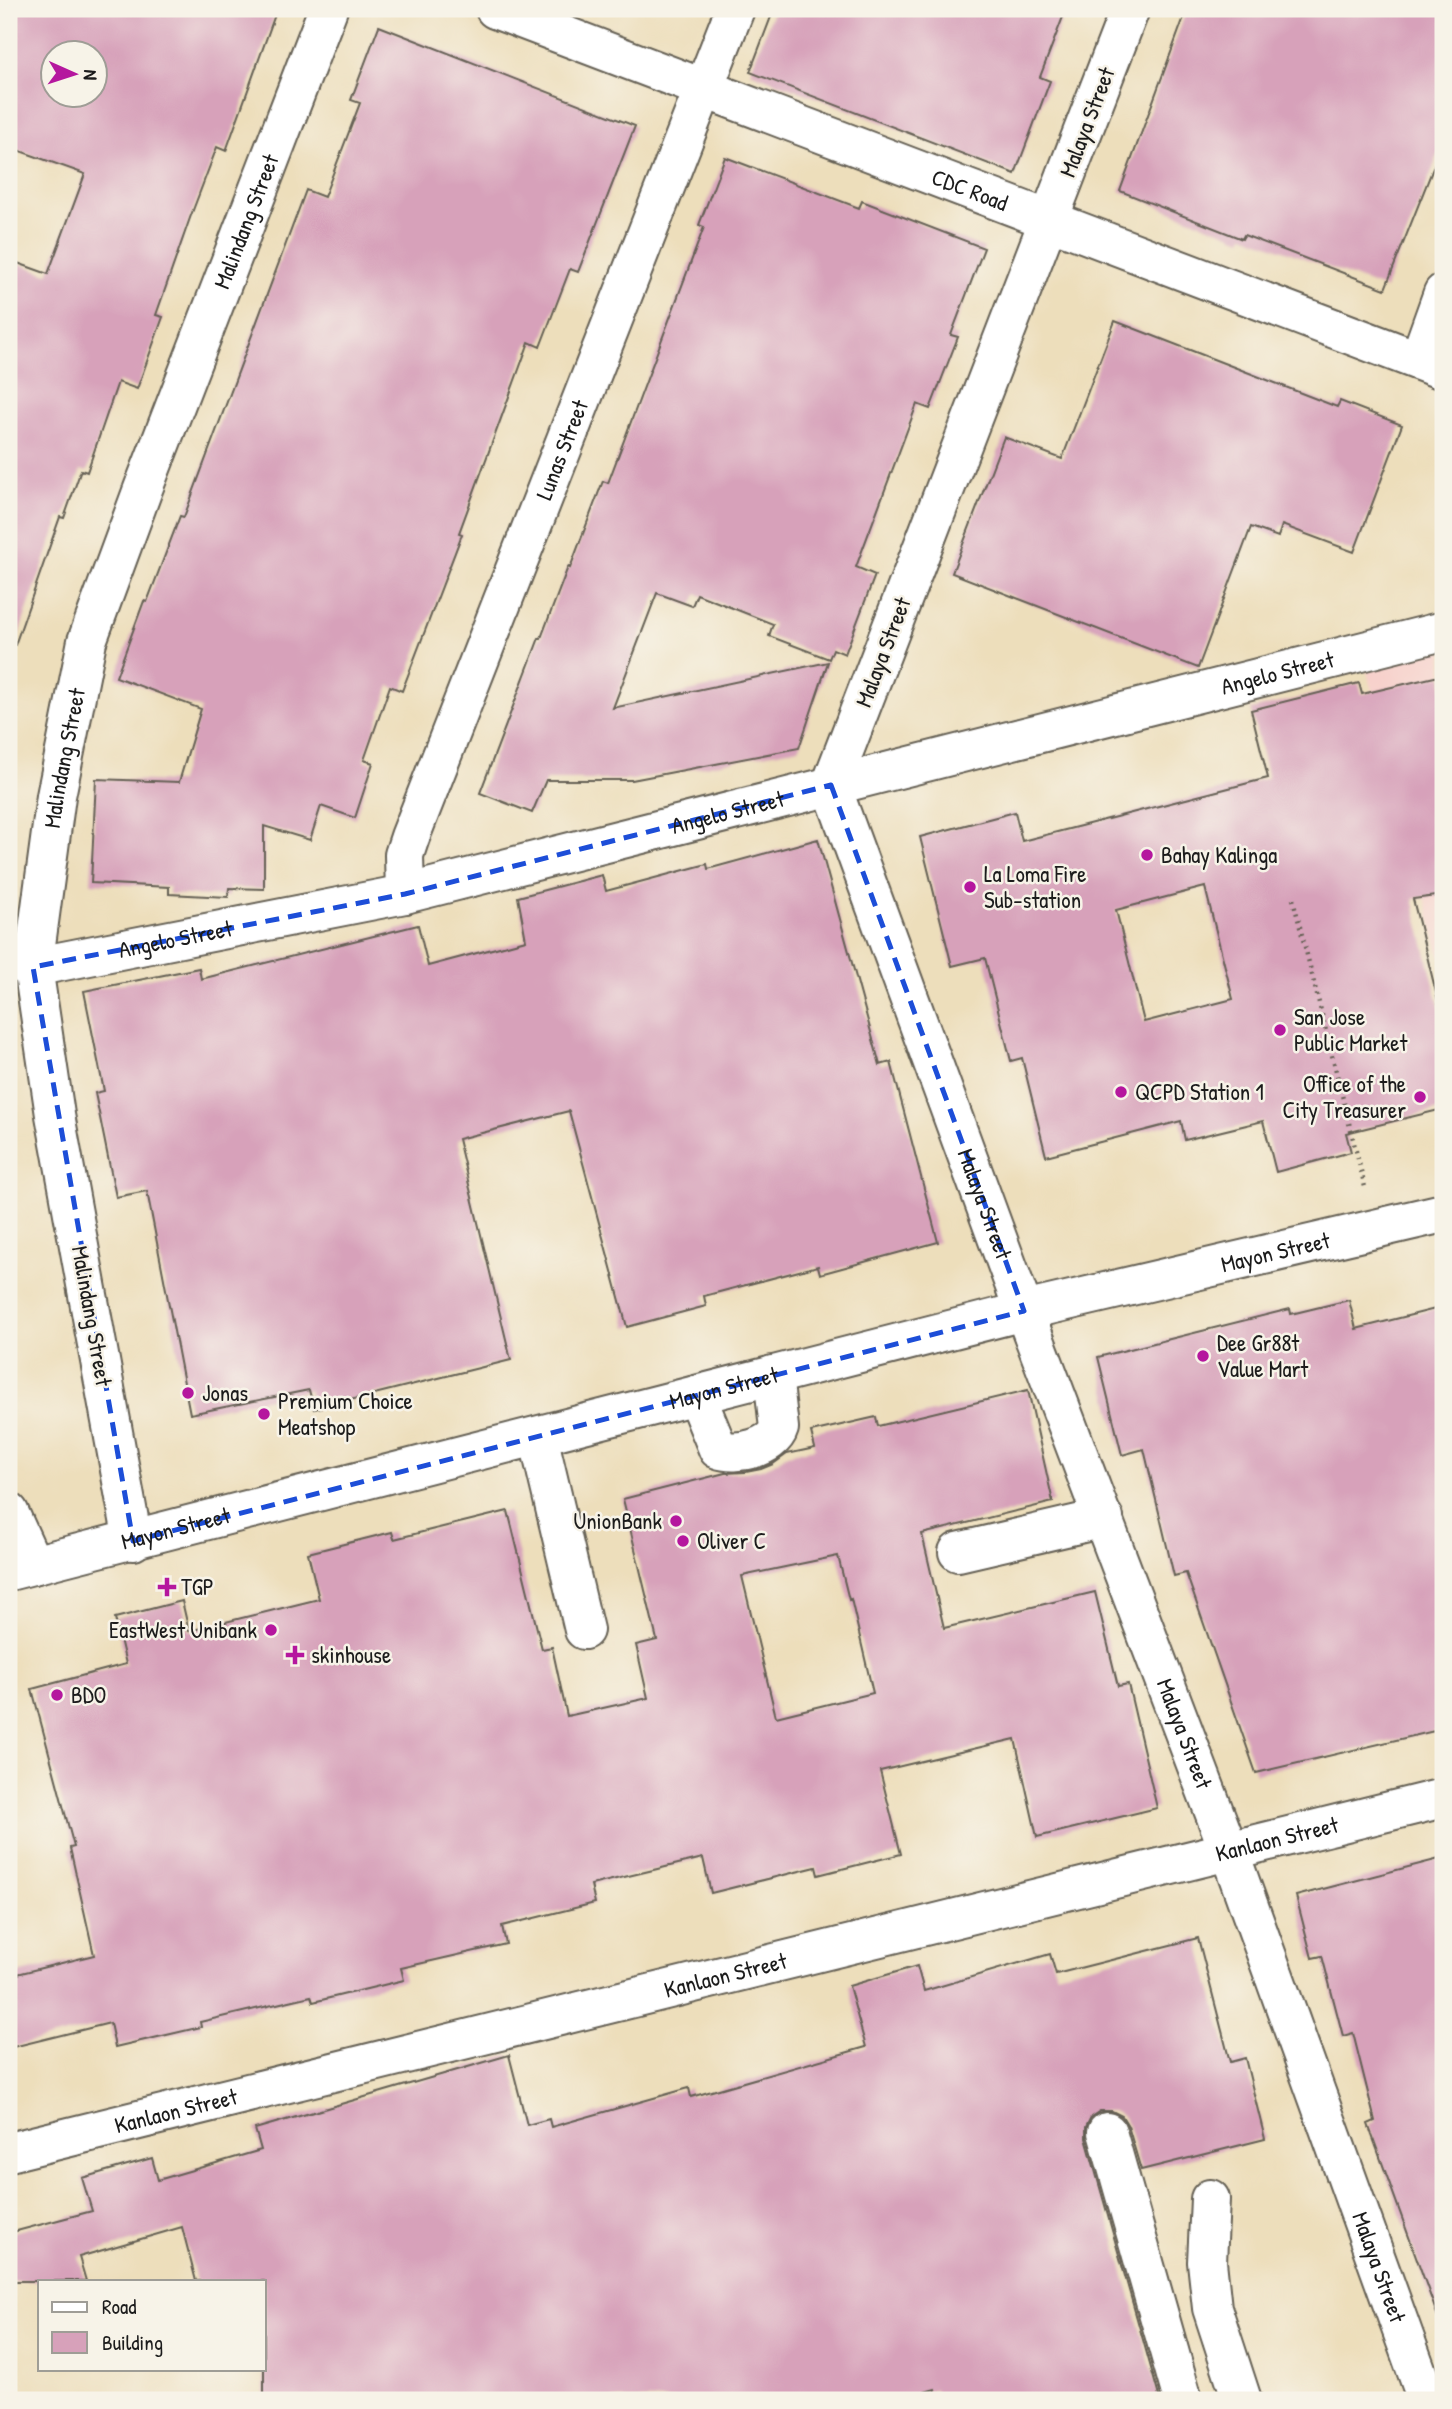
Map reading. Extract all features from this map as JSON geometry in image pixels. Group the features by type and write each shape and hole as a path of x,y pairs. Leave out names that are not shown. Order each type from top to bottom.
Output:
{"street":[{"name":"Malindang Street","path":"132,1541 55,1115 21,963 87,641 328,9"},
{"name":"CDC Road","path":"495,9 1431,365"},
{"name":"Lunas Street","path":"405,894 404,855 410,837 735,9"},
{"name":"Malaya Street","path":"1130,9 831,785 1024,1311 1229,1851 1426,2397"},
{"path":"1431,365 1443,293"},
{"name":"Angelo Street","path":"21,963 405,894 1443,631"},
{"name":"Mayon Street","path":"21,1568 1024,1311 1443,1213"},
{"path":"696,1395 718,1449 736,1453 771,1440 777,1434 779,1428 773,1375"},
{"path":"538,1436 584,1630"},
{"path":"9,1512 21,1568"},
{"path":"958,1552 1104,1518"},
{"name":"Kanlaon Street","path":"9,2152 1443,1798"},
{"path":"1107,2132 1183,2400"},
{"path":"1210,2199 1207,2262 1212,2308 1241,2400"}],"path":[{"path":"1293,899 1375,1229"}],"highlighted area":[{"path":"831,785 1024,1311 133,1541 33,967 405,894"}],"shaded area":[{"path":"1443,634 1443,968 1362,652"}],"building":[{"path":"9,9 277,9 226,151 217,147 190,218 156,315 163,317 137,389 118,382 87,472 81,470 64,518 60,517 15,645 9,644 9,260 48,274 85,174 9,147"},
{"path":"774,9 1066,9 1040,77 1050,81 1015,174 750,72"},
{"path":"1187,9 1443,9 1443,143 1385,289 1244,235 1242,239 1120,191"},
{"path":"379,26 635,126 578,272 570,269 540,347 529,342 459,533 462,534 402,691 390,686 364,760 373,763 355,818 321,806 310,840 264,826 264,889 229,888 228,897 169,894 169,887 91,883 96,779 179,782 201,709 116,677 180,516 184,517 306,190 324,197 360,103 351,100"},
{"path":"725,157 859,208 862,201 984,248 951,335 958,337 930,409 917,404 856,567 875,575 845,654 833,649 829,659 769,636 773,624 697,594 692,606 657,593 613,708 828,662 799,748 632,780 546,780 532,813 480,793 603,481 608,483 704,227 699,225"},
{"path":"1115,321 1337,407 1340,401 1402,425 1354,552 1282,525 1278,537 1251,527 1198,668 952,573 1004,437 1062,459"},
{"path":"1443,675 1443,895 1413,899 1443,1021 1443,1109 1346,1133 1351,1152 1276,1172 1263,1121 1185,1140 1181,1121 1046,1156 1022,1058 1011,1061 985,958 952,966 920,837 1015,812 1022,841 1268,778 1251,710 1359,683 1362,694","holes":["1205,887 1233,999 1144,1022 1116,910"]},
{"path":"818,839 880,1065 891,1062 938,1242 820,1274 818,1266 704,1296 706,1306 627,1327 569,1111 458,1139 511,1360 314,1409 309,1390 190,1414 147,1191 116,1197 95,1093 104,1091 84,991 199,968 201,979 418,925 428,966 526,940 518,897 602,875 606,891 707,864 708,869"},
{"path":"1349,1300 1356,1329 1443,1307 1443,1729 1256,1773 1186,1573 1174,1576 1144,1449 1122,1455 1098,1357 1290,1309 1291,1314"},
{"path":"1028,1390 1053,1502 922,1534 944,1628 1095,1592 1118,1686 1128,1684 1157,1808 1037,1837 1015,1739 880,1771 901,1854 818,1875 816,1867 711,1893 703,1858 591,1885 595,1903 502,1926 506,1944 401,1968 404,1980 313,2002 311,1996 200,2022 201,2027 115,2047 110,2023 9,2048 9,1976 94,1955 70,1848 74,1847 32,1689 126,1664 115,1618 182,1601 189,1631 319,1599 308,1553 392,1532 394,1539 508,1511 542,1649 552,1647 567,1716 648,1698 636,1645 657,1640 623,1499 725,1473 761,1469 787,1454 815,1448 811,1432 876,1417 878,1426","holes":["838,1556 849,1600 851,1599 873,1693 776,1717 742,1576"]},
{"path":"1443,1858 1443,2316 1438,2317 1368,2124 1375,2121 1353,2033 1343,2036 1322,1956 1312,1958 1296,1896"},
{"path":"1198,1938 1230,2062 1245,2058 1265,2139 1141,2170 1128,2126 1122,2116 1112,2111 1100,2111 1091,2117 1086,2127 1086,2138 1160,2400 938,2400 935,2389 897,2400 264,2400 266,2280 196,2280 182,2227 79,2257 86,2280 9,2281 9,2233 92,2211 82,2178 152,2158 158,2180 261,2150 255,2129 509,2055 527,2125 549,2119 551,2127 689,2088 691,2097 866,2047 849,1986 917,1966 924,1991 1050,1954 1056,1974"}],"place":[{"name":"Bahay Kalinga","path":"1147,855"},
{"name":"La Loma Fire Sub-station","path":"970,887"},
{"name":"San Jose Public Market","path":"1280,1030"},
{"name":"QCPD Station 1","path":"1121,1092"},
{"name":"Office of the City Treasurer","path":"1420,1097"},
{"name":"Dee Gr88t Value Mart","path":"1203,1356"},
{"name":"Jonas","path":"188,1393"},
{"name":"Premium Choice Meatshop","path":"264,1414"},
{"name":"UnionBank","path":"676,1521"},
{"name":"Oliver C","path":"683,1541"},
{"name":"TGP","path":"167,1587"},
{"name":"EastWest Unibank","path":"271,1630"},
{"name":"skinhouse","path":"295,1655"},
{"name":"BDO","path":"57,1695"}]}
